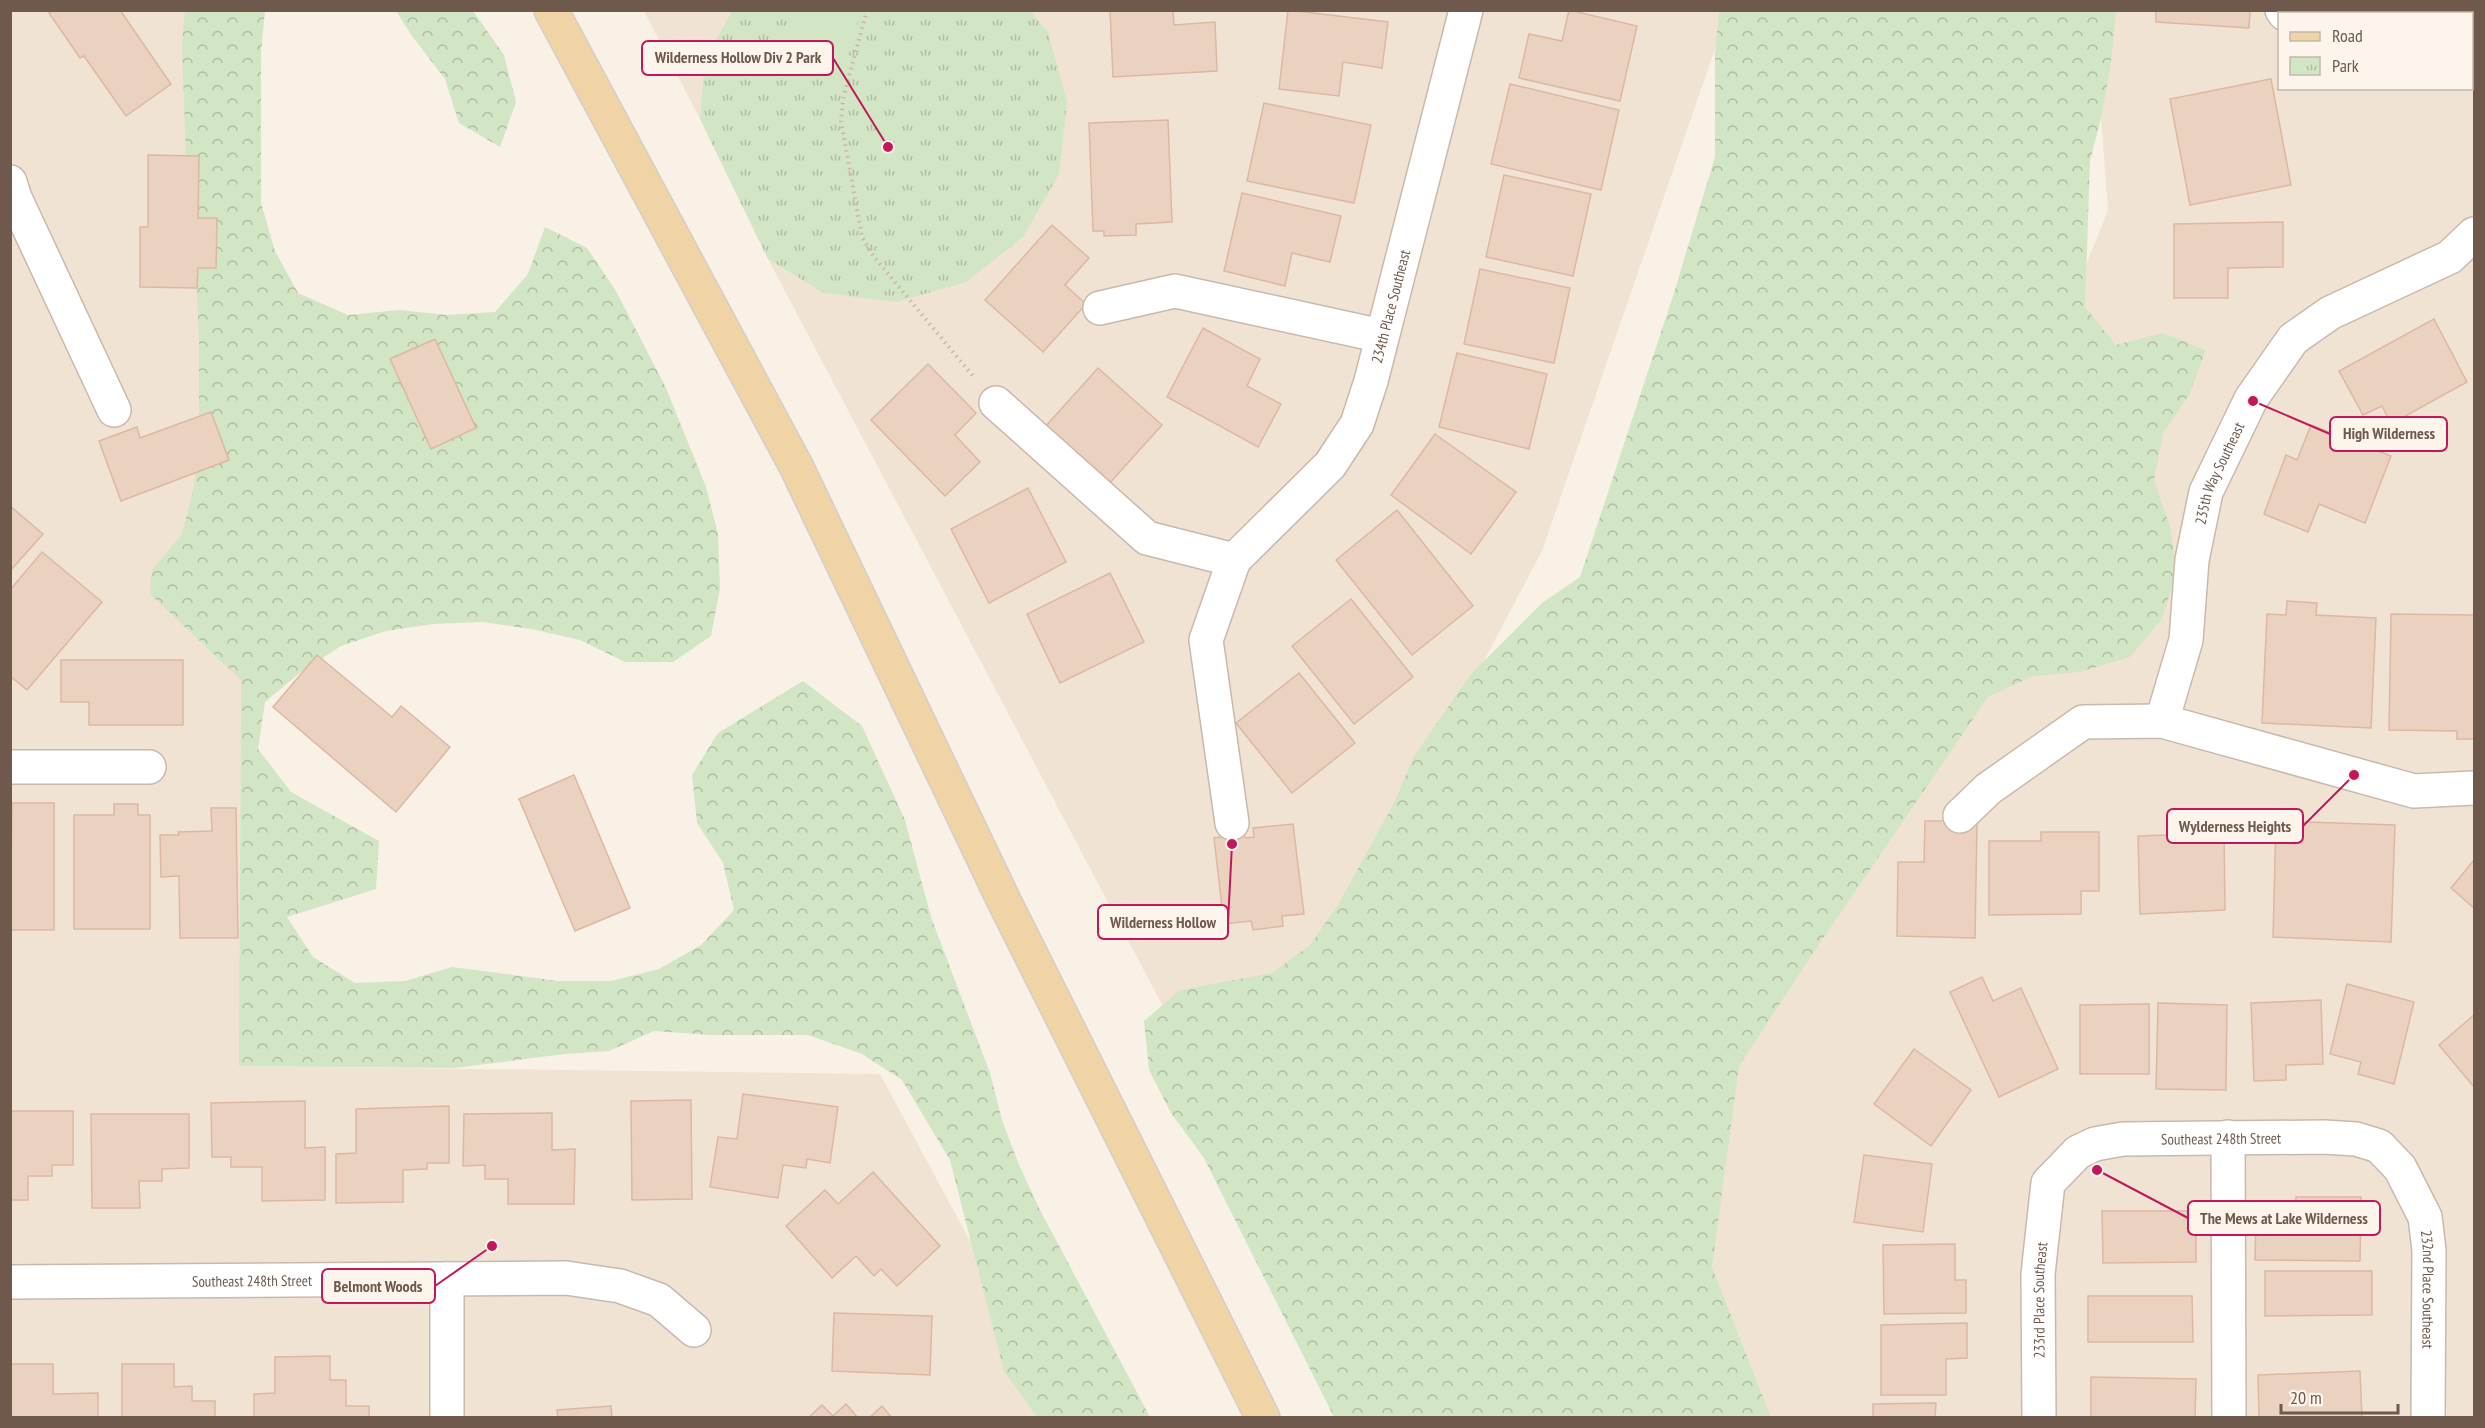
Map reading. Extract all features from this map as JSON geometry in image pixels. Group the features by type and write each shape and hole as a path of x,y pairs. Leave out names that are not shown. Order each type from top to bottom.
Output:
{"main road":[{"path":"551,10 796,466 1004,901 1263,1418"}],"street":[{"name":"234th Place Southeast","path":"1234,560 1330,465 1357,424 1466,10"},
{"path":"10,182 15,198 114,410"},
{"name":"235th Way Southeast","path":"2162,721 2186,640 2192,560 2206,492 2251,399 2293,339 2330,313 2450,257 2475,234"},
{"path":"1100,308 1174,291 1382,336"},
{"path":"996,403 1147,538 1234,560 1206,640 1232,822"},
{"path":"1960,816 1988,789 2083,722 2162,721 2414,791 2475,788"},
{"path":"10,767 149,767"},
{"path":"2228,1137 2229,1418"},
{"name":"Southeast 248th Street","path":"2048,1183 2078,1152 2095,1144 2123,1138 2356,1138 2379,1146 2400,1168"},
{"name":"232nd Place Southeast","path":"2400,1168 2426,1217 2428,1418"},
{"name":"233rd Place Southeast","path":"2039,1418 2038,1274 2048,1183"},
{"name":"Southeast 248th Street","path":"10,1282 566,1278 620,1286 660,1300 693,1330"},
{"path":"447,1279 447,1418"}],"path":[{"path":"867,10 843,99 841,122 862,237 874,257 996,403"}],"shaded area":[{"path":"10,11 230,11 241,679 240,1066 880,1074 1065,1417 11,1417"},
{"path":"644,11 1728,11 1542,551 1232,1137 768,259"},
{"path":"2093,11 2474,11 2474,1417 1771,1417 1712,1267 1728,1073 1811,956 2108,210"}],"green space":[{"path":"733,10 1030,11 1048,32 1067,102 1059,174 1023,237 966,282 896,302 824,293 768,259 700,119 705,59"},
{"path":"185,11 265,11 261,53 261,203 275,251 298,293 348,315 400,310 447,315 495,312 528,274 545,227 587,248 616,291 666,388 706,487 718,534 720,588 711,636 673,662 625,662 580,640 531,629 483,622 433,624 386,631 341,646 301,672 265,702 258,749 291,792 379,841 376,889 287,917 313,957 355,983 405,981 452,967 559,981 611,981 659,969 701,945 734,910 723,863 697,823 692,775 718,733 803,681 862,726 905,820 931,917 990,1073 1002,1120 1019,1165 1040,1210 1150,1417 1037,1417 1004,1371 950,1160 902,1080 862,1054 808,1035 711,1035 654,1031 609,1051 564,1054 455,1068 239,1066 241,680 150,594 152,570 182,534 194,487 199,438 199,336 194,239 187,187 182,45"},
{"path":"396,11 473,11 504,55 516,102 500,147 459,123 445,79"},
{"path":"796,11 842,11 860,15 840,85 779,68"},
{"path":"1719,11 2116,11 2111,62 2102,114 2090,161 2085,307 2116,345 2163,333 2206,350 2189,395 2163,433 2154,480 2170,527 2177,574 2161,620 2130,657 2080,672 2033,676 1988,697 1811,956 1739,1066 1712,1267 1771,1417 1334,1417 1204,1158 1171,1113 1149,1070 1144,1021 1180,990 1272,973 1310,945 1338,905 1395,801 1414,756 1471,674 1542,603 1580,577 1673,296 1715,157 1715,53"}],"building":[{"path":"53,10 120,10 171,84 126,116 84,56 80,58 49,13"},
{"path":"1110,10 1173,10 1174,25 1215,22 1217,71 1113,77"},
{"path":"1288,10 1388,22 1382,68 1343,62 1339,96 1279,89"},
{"path":"1569,10 1637,26 1620,101 1519,78 1529,34 1562,41"},
{"path":"2156,10 2250,10 2249,28 2156,22"},
{"path":"2367,10 2463,10 2463,12 2367,12"},
{"path":"2271,79 2291,185 2190,205 2170,99"},
{"path":"1510,84 1619,110 1601,190 1491,164"},
{"path":"1264,103 1371,125 1354,203 1247,181"},
{"path":"1168,120 1172,222 1136,224 1136,235 1104,236 1104,231 1093,231 1089,123"},
{"path":"148,155 199,156 198,218 217,218 216,268 198,268 197,288 140,287 140,227 148,227"},
{"path":"1504,175 1591,194 1573,276 1486,257"},
{"path":"1242,193 1341,216 1330,262 1292,253 1285,286 1224,271"},
{"path":"2283,222 2283,267 2228,268 2228,298 2174,298 2174,224"},
{"path":"1052,225 1089,258 1065,285 1086,304 1043,352 985,300"},
{"path":"1480,269 1570,288 1554,363 1464,344"},
{"path":"2434,319 2467,382 2391,424 2382,406 2363,415 2339,371"},
{"path":"1203,328 1260,359 1247,386 1281,404 1258,447 1167,397"},
{"path":"435,339 476,428 431,449 390,359"},
{"path":"1457,353 1547,374 1529,449 1439,427"},
{"path":"928,364 976,413 955,435 980,462 945,496 871,420"},
{"path":"1098,368 1162,425 1109,484 1045,427"},
{"path":"211,412 229,460 121,501 99,441 137,427 140,438"},
{"path":"2311,425 2391,456 2365,523 2319,504 2308,532 2264,514 2286,455 2297,460"},
{"path":"1435,434 1516,492 1471,554 1391,495"},
{"path":"1028,488 1066,562 989,603 951,529"},
{"path":"10,506 43,534 10,571"},
{"path":"1397,510 1473,606 1412,655 1336,560"},
{"path":"42,552 102,602 27,690 10,676 10,590"},
{"path":"1110,573 1144,642 1060,683 1027,614"},
{"path":"1351,599 1413,677 1354,724 1292,646"},
{"path":"2287,601 2317,603 2316,615 2376,618 2371,728 2262,723 2267,614 2286,615"},
{"path":"2391,614 2474,615 2474,739 2457,739 2457,731 2389,730"},
{"path":"317,655 392,717 401,706 450,747 396,812 273,707"},
{"path":"61,660 183,660 183,725 89,725 89,702 61,702"},
{"path":"1299,673 1355,743 1292,793 1236,723"},
{"path":"574,775 630,908 575,931 519,799"},
{"path":"12,803 54,803 54,930 10,930"},
{"path":"114,804 138,804 138,815 150,815 150,929 74,929 74,815 114,815"},
{"path":"211,808 236,808 238,938 180,938 179,876 161,877 160,835 212,831"},
{"path":"1925,821 1977,821 1975,938 1897,936 1898,862 1924,862"},
{"path":"2276,821 2395,825 2391,942 2273,937"},
{"path":"1293,824 1304,914 1282,916 1283,926 1253,930 1251,921 1224,924 1214,838 1244,834 1245,838 1254,837 1253,828"},
{"path":"2041,832 2099,832 2099,891 2081,891 2081,914 1989,915 1989,841 2041,841"},
{"path":"2224,833 2225,910 2140,914 2138,836"},
{"path":"2474,860 2474,908 2451,888"},
{"path":"1982,977 1993,1001 2021,988 2058,1069 1999,1097 1950,992"},
{"path":"2347,984 2414,1002 2394,1084 2358,1074 2361,1062 2330,1054"},
{"path":"2321,1000 2323,1064 2286,1065 2286,1080 2254,1081 2251,1003"},
{"path":"2158,1003 2227,1005 2226,1090 2156,1089"},
{"path":"2149,1004 2149,1074 2080,1074 2080,1005"},
{"path":"2474,1015 2474,1087 2439,1045"},
{"path":"1914,1049 1971,1090 1931,1146 1874,1104"},
{"path":"743,1094 838,1107 830,1163 807,1159 806,1168 783,1165 778,1198 710,1187 718,1137 737,1139"},
{"path":"691,1100 692,1199 632,1200 631,1101"},
{"path":"305,1101 305,1148 325,1147 325,1200 262,1201 262,1167 231,1167 231,1157 212,1157 211,1103"},
{"path":"449,1106 449,1163 427,1163 427,1169 403,1170 403,1202 336,1203 336,1154 356,1153 356,1109"},
{"path":"10,1111 73,1111 73,1165 52,1165 52,1176 28,1176 28,1200 10,1200"},
{"path":"552,1113 552,1150 575,1149 574,1204 508,1204 508,1179 485,1179 485,1165 463,1166 464,1114"},
{"path":"91,1114 189,1114 189,1168 162,1169 162,1181 139,1181 140,1208 92,1208"},
{"path":"1864,1155 1932,1164 1923,1232 1854,1222"},
{"path":"873,1172 940,1246 897,1286 881,1269 874,1276 856,1256 832,1278 786,1226 825,1190 838,1204"},
{"path":"2296,1197 2361,1197 2360,1261 2255,1260 2256,1215 2295,1216"},
{"path":"2102,1211 2196,1211 2196,1262 2103,1263"},
{"path":"1955,1244 1955,1280 1966,1280 1966,1313 1884,1314 1883,1245"},
{"path":"2265,1271 2372,1271 2372,1315 2265,1316"},
{"path":"2088,1296 2192,1296 2193,1342 2088,1342"},
{"path":"834,1313 932,1316 930,1375 832,1371"},
{"path":"1967,1323 1967,1358 1946,1359 1946,1395 1881,1395 1881,1325"},
{"path":"330,1356 330,1380 346,1380 346,1406 369,1406 369,1418 254,1418 254,1394 275,1393 275,1357"},
{"path":"10,1364 53,1364 53,1394 98,1393 98,1418 10,1418"},
{"path":"122,1364 174,1364 174,1387 192,1386 192,1401 215,1401 215,1418 122,1418"},
{"path":"2360,1371 2362,1418 2259,1418 2258,1375"},
{"path":"2091,1377 2196,1379 2195,1418 2091,1418"},
{"path":"1936,1403 1935,1418 1873,1418 1873,1404"},
{"path":"846,1404 858,1418 808,1418 822,1405 833,1416"},
{"path":"611,1406 612,1418 558,1418 557,1410"},
{"path":"882,1406 892,1418 869,1418"}],"place":[{"name":"Wilderness Hollow Div 2 Park","path":"888,147"},
{"name":"High Wilderness","path":"2253,401"},
{"name":"Wylderness Heights","path":"2354,775"},
{"name":"Wilderness Hollow","path":"1232,844"},
{"name":"The Mews at Lake Wilderness","path":"2097,1170"},
{"name":"Belmont Woods","path":"492,1246"}]}
